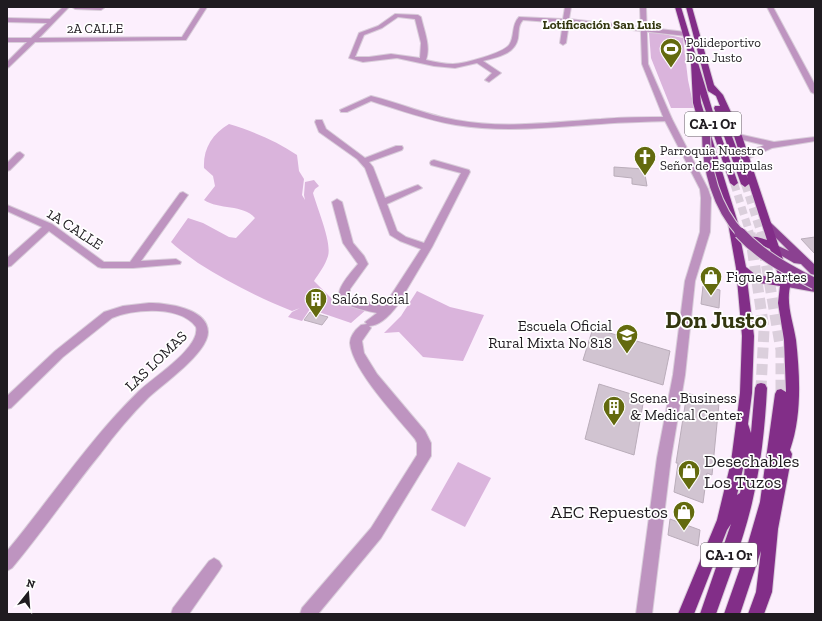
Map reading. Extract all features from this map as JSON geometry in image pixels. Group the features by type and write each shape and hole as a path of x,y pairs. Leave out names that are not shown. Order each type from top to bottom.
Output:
{"highway":[{"name":"CA-1 Or","path":"678,7 712,122 734,183"},
{"name":"CA-1 Or","path":"689,7 710,85 745,184"},
{"path":"686,614 722,525 738,462 746,394 748,336 737,240 723,186 697,104 695,67 706,71"},
{"path":"710,85 719,95 738,136 786,283 783,288 783,298 790,340 792,382 791,415 777,506 771,530 764,592 756,614"},
{"path":"737,240 757,240 774,248"},
{"path":"741,268 753,278 786,283"},
{"name":"CA-1 Or","path":"708,614 726,567 746,495 752,468 761,388"},
{"name":"CA-1 Or","path":"732,614 752,557 767,502 781,394"},
{"path":"742,424 752,468"},
{"path":"771,475 787,440"},
{"path":"722,525 746,495"},
{"path":"767,502 771,530"}],"main road":[{"path":"706,133 706,151 710,178 729,221 753,247 783,267 815,284"},
{"path":"767,224 815,272"},
{"path":"774,248 815,272"},
{"path":"786,283 815,288"}],"street":[{"path":"49,21 58,7"},
{"path":"7,66 49,21 66,7"},
{"path":"75,7 100,9"},
{"name":"2A CALLE","path":"7,40 184,39 204,7"},
{"path":"563,43 568,7"},
{"path":"643,7 645,64 668,118 704,190 706,198 706,222 701,250 690,281 678,375 664,458 644,614"},
{"path":"770,7 815,92"},
{"path":"394,9 411,10 414,16"},
{"path":"420,60 424,55 423,35 418,17 397,15 380,27 363,32 352,57 362,61 380,56 398,56 414,60 454,66 479,60 510,48 514,42 517,23 521,18 566,20 686,34"},
{"path":"7,20 49,21"},
{"path":"7,59 30,40"},
{"path":"479,60 480,63 497,72 489,80"},
{"path":"344,110 371,98 428,117 464,124 514,128 603,121 668,118"},
{"path":"319,122 322,130 365,161 371,172 393,233 403,239 427,247"},
{"path":"738,136 776,145"},
{"path":"745,157 761,148 815,139"},
{"path":"365,161 399,148"},
{"path":"7,168 20,155"},
{"path":"308,614 376,533 424,456 424,443 420,435 383,390 360,355 356,346 356,338 368,325 387,311 393,303 427,247 466,172 434,163"},
{"path":"382,203 418,188"},
{"path":"133,265 182,195"},
{"path":"337,202 348,243 359,256 363,264 345,289 345,298 354,303 387,311"},
{"name":"1A CALLE","path":"7,208 49,226 102,265 133,265 176,262"},
{"path":"7,264 49,226"},
{"name":"LAS LOMAS","path":"7,404 59,354 108,315 116,311 145,308 168,308 177,310 196,319 201,325 203,336 196,349 143,395 112,428 37,528 7,563"},
{"path":"179,614 214,566"}],"shaded area":[{"name":"Polideportivo Don Justo","path":"654,32 683,38 688,80 694,108 671,108 651,58 649,33"},
{"path":"229,124 264,137 297,155 299,171 304,179 302,195 305,200 305,182 314,180 319,186 313,193 326,234 329,250 325,263 314,281 333,300 367,309 351,323 310,309 302,321 288,317 292,312 300,308 292,311 244,289 198,263 171,242 188,218 203,223 229,237 236,238 255,218 244,211 217,205 204,200 215,186 213,176 204,168 207,148 213,137"},
{"path":"417,291 450,307 484,315 463,361 423,357 399,332 384,333 401,316"},
{"path":"458,462 491,478 465,527 431,510"}],"building":[{"name":"Parroquia Nuestro Señor de Esquipulas","path":"614,167 644,169 647,186 632,184 632,178 614,176"},
{"path":"815,237 815,254 801,239"},
{"name":"Figue Partes","path":"703,286 720,290 719,308 701,304"},
{"name":"Salón Social","path":"310,312 328,317 322,325 304,320"},
{"name":"Escuela Oficial Rural Mixta No 818","path":"593,328 670,351 663,385 583,360"},
{"name":"Scena - Business & Medical Center","path":"599,384 644,398 634,455 585,439"},
{"path":"687,393 719,403 712,475 707,473 703,503 674,492 678,463 676,463"},
{"name":"AEC Repuestos","path":"670,519 700,530 698,546 668,535"}],"tunnel":[{"path":"734,183 750,234"},
{"path":"745,184 761,234"},
{"path":"750,233 764,330 761,388"},
{"path":"761,233 781,350 781,394"}],"place":[{"name":"Polideportivo Don Justo","path":"671,68"},
{"name":"Parroquia Nuestro Señor de Esquipulas","path":"645,176"},
{"name":"Figue Partes","path":"711,296"},
{"name":"Salón Social","path":"316,318"},
{"name":"Escuela Oficial Rural Mixta No 818","path":"627,354"},
{"name":"Scena - Business & Medical Center","path":"614,426"},
{"name":"Desechables Los Tuzos","path":"689,490"},
{"name":"AEC Repuestos","path":"684,532"}],"district":[{"name":"Lotificación San Luis","path":"602,24"},
{"name":"Don Justo","path":"716,320"}]}
